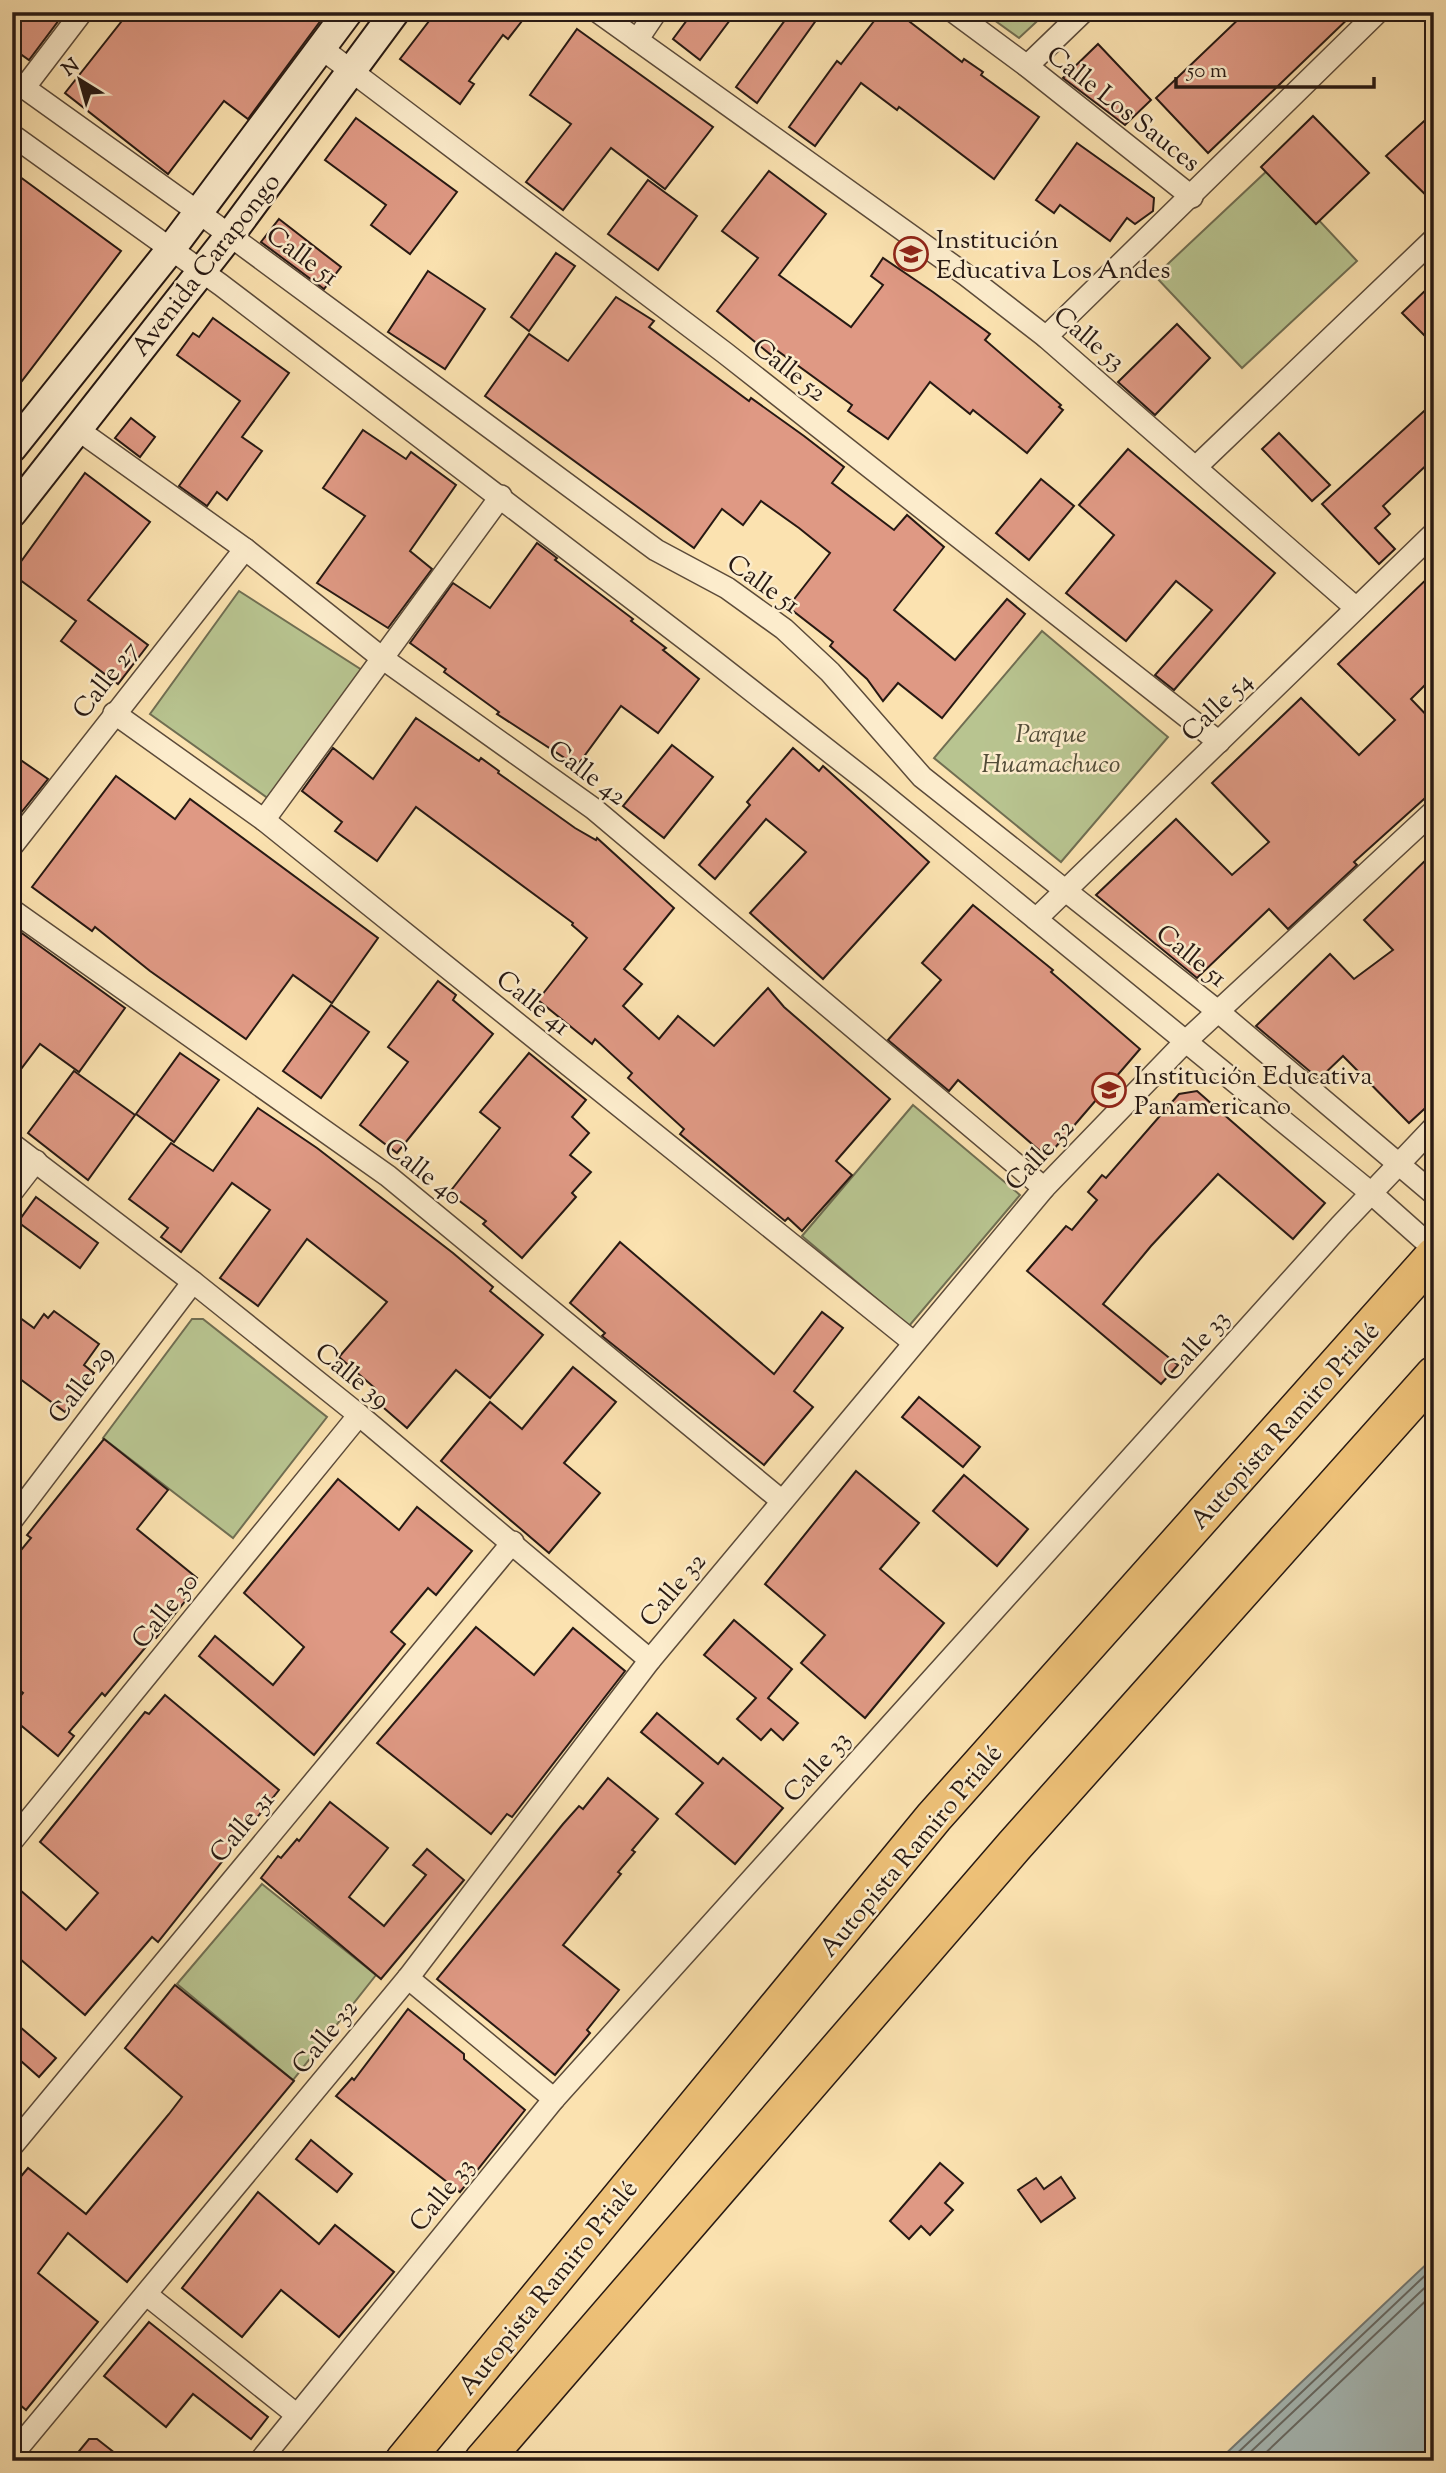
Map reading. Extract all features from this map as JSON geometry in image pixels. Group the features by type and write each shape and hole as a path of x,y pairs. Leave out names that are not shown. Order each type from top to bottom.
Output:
{"highway":[{"name":"Autopista Ramiro Prialé","path":"404,2461 934,1817 1434,1256"},
{"path":"483,2461 1014,1846 1434,1375"}],"street":[{"path":"18,83 82,12"},
{"name":"Avenida Carapongo","path":"12,448 171,249 348,12"},
{"name":"Avenida Carapongo","path":"12,513 230,235 395,12"},
{"name":"Calle 53","path":"598,12 966,275 1046,337 1356,608"},
{"path":"637,40 656,12"},
{"name":"Calle Los Sauces","path":"954,12 1027,66 1192,197"},
{"path":"1027,66 1083,12"},
{"path":"1046,337 1378,12"},
{"name":"Calle 52","path":"321,48 725,353 1219,742"},
{"name":"Calle 51","path":"18,83 230,235 656,550 727,588 784,629 830,672 922,777 1220,1013 1434,1194"},
{"path":"12,135 202,270 501,496 872,785 1371,1193 1434,1249"},
{"path":"1196,467 1434,239"},
{"name":"Calle 42","path":"77,429 245,549 383,658 594,809 1044,1188"},
{"path":"264,820 501,496"},
{"name":"Calle 54","path":"1036,919 1434,533"},
{"name":"Calle 27","path":"12,846 114,712 245,549"},
{"name":"Calle 41","path":"114,712 264,820 913,1342"},
{"name":"Calle 32","path":"12,2455 20,2430 147,2295 408,1978 650,1660 1044,1188 1186,1041 1220,1013 1434,811"},
{"name":"Calle 40","path":"12,910 388,1176 782,1501"},
{"name":"Calle 33","path":"260,2461 554,2099 1371,1193 1434,1128"},
{"name":"Calle 39","path":"12,1144 193,1282 359,1415 650,1660"},
{"path":"12,1192 36,1161"},
{"name":"Calle 29","path":"12,1520 193,1282"},
{"name":"Calle 30","path":"12,1840 359,1415"},
{"name":"Calle 31","path":"12,2146 513,1542"},
{"path":"408,1978 554,2099"},
{"path":"147,2295 297,2415"}],"green space":[{"path":"983,12 1047,12 1019,38"},
{"path":"1270,168 1357,261 1242,368 1155,276"},
{"path":"239,591 365,672 269,799 150,714"},
{"name":"Parque Huamachuco","path":"1042,631 1168,737 1061,862 934,758"},
{"path":"913,1105 1020,1195 909,1326 802,1236"},
{"path":"192,1319 203,1319 327,1417 233,1538 103,1438"},
{"path":"262,1884 376,1975 293,2080 177,1984"}],"water":[{"path":"1434,2257 1434,2461 1218,2461"}],"building":[{"path":"12,12 65,12 29,60 12,48"},
{"path":"129,12 327,12 248,119 224,101 168,174 65,93"},
{"path":"436,12 520,12 517,17 522,21 508,39 503,35 469,81 474,84 460,104 400,59"},
{"path":"693,12 736,12 700,60 673,39"},
{"path":"791,12 822,12 757,103 736,87"},
{"path":"881,12 897,12 962,62 964,59 983,72 981,75 1039,117 994,179 899,107 897,110 861,83 815,146 789,127 837,61 841,64"},
{"path":"1246,12 1355,12 1208,153 1156,98"},
{"path":"577,29 713,127 665,189 611,148 563,210 526,182 571,124 530,95"},
{"path":"1098,44 1151,100 1125,125 1063,78"},
{"path":"1434,112 1434,203 1386,156"},
{"path":"1313,116 1369,173 1316,224 1261,167"},
{"path":"356,118 457,192 410,254 371,225 386,205 325,160"},
{"path":"1077,143 1154,198 1153,211 1135,224 1127,218 1110,241 1060,205 1054,213 1036,200"},
{"path":"12,171 121,251 12,394"},
{"path":"769,171 826,214 779,275 851,327 883,285 871,276 883,258 933,292 990,334 985,340 1061,405 1059,407 1063,410 1027,453 973,410 970,414 930,382 888,439 848,411 852,405 775,349 771,355 717,311 758,258 722,231"},
{"path":"648,180 697,216 658,270 608,234"},
{"path":"279,219 341,267 324,289 261,242"},
{"path":"556,253 575,266 529,331 511,317"},
{"path":"428,271 485,309 445,369 388,332"},
{"path":"1434,282 1434,345 1402,313"},
{"path":"616,297 654,321 649,327 844,467 832,483 894,530 907,515 944,547 894,610 955,660 1007,599 1025,614 942,718 898,683 883,701 867,679 830,646 833,642 788,607 830,553 761,501 743,525 722,509 694,548 485,396 529,334 568,361"},
{"path":"213,318 289,373 242,437 262,451 227,500 217,492 207,506 179,486 240,401 177,355 193,333 199,337"},
{"path":"1177,324 1210,358 1155,415 1118,382"},
{"path":"1434,402 1434,458 1383,506 1390,514 1375,528 1395,549 1379,564 1322,504"},
{"path":"131,418 155,437 140,457 115,438"},
{"path":"363,430 406,459 411,452 456,485 410,551 432,569 388,628 317,583 365,516 323,488"},
{"path":"1279,433 1330,485 1312,501 1262,449"},
{"path":"1128,449 1275,573 1174,690 1155,675 1212,610 1176,581 1126,641 1066,593 1114,535 1079,505"},
{"path":"85,473 150,522 88,600 148,645 118,684 61,641 76,621 12,574"},
{"path":"1041,479 1074,506 1029,560 996,533"},
{"path":"537,543 557,558 555,560 633,619 631,621 666,648 663,650 699,679 658,733 621,706 577,766 497,714 499,712 410,643 453,583 490,608"},
{"path":"1434,572 1434,676 1411,699 1434,723 1434,790 1354,862 1357,865 1288,929 1269,909 1197,978 1096,895 1176,819 1232,875 1269,842 1212,783 1301,698 1359,755 1395,720 1338,664"},
{"path":"416,718 479,761 481,758 575,828 596,840 597,838 674,908 624,969 642,984 623,1006 659,1039 678,1016 714,1046 768,988 784,1007 890,1099 836,1161 852,1175 802,1231 788,1218 785,1221 680,1134 684,1129 628,1078 632,1073 595,1039 592,1044 538,1000 587,938 573,923 416,807 377,861 335,831 342,822 302,791 333,748 373,779"},
{"path":"672,745 713,777 664,838 623,806"},
{"path":"793,748 819,771 823,766 929,862 823,979 750,913 806,852 766,819 715,879 699,865 750,805 747,802"},
{"path":"12,754 48,779 12,824"},
{"path":"116,776 175,819 190,799 378,938 332,1003 293,975 246,1039 150,971 95,927 92,931 32,887"},
{"path":"1434,852 1434,1100 1409,1123 1343,1056 1319,1079 1256,1026 1330,954 1354,979 1393,950 1364,920"},
{"path":"973,905 1053,970 1051,972 1140,1049 1047,1157 958,1080 949,1091 888,1040 941,980 922,963"},
{"path":"12,926 125,1008 79,1072 40,1044 12,1081"},
{"path":"438,981 456,995 453,1000 493,1034 397,1153 360,1125 408,1062 388,1047"},
{"path":"331,1005 369,1032 321,1098 283,1071"},
{"path":"180,1053 219,1080 174,1142 136,1114"},
{"path":"529,1053 586,1100 572,1117 589,1133 570,1155 591,1172 572,1193 576,1197 522,1258 483,1224 486,1221 449,1193 500,1128 480,1112"},
{"path":"74,1071 135,1115 88,1180 28,1133"},
{"path":"1197,1091 1325,1203 1293,1239 1218,1174 1151,1246 1103,1304 1178,1365 1161,1384 1027,1271 1066,1226 1072,1230 1097,1200 1088,1192 1102,1175 1106,1178 1179,1094"},
{"path":"258,1108 317,1148 453,1253 493,1287 490,1291 543,1335 490,1398 456,1370 407,1428 370,1396 376,1389 339,1357 387,1302 307,1239 258,1306 220,1278 270,1210 232,1183 181,1252 161,1237 168,1228 129,1199 171,1143 213,1171"},
{"path":"36,1197 98,1243 80,1268 18,1222"},
{"path":"620,1242 774,1374 822,1312 843,1328 794,1391 813,1407 764,1465 602,1336 605,1333 570,1303"},
{"path":"54,1311 99,1344 84,1365 94,1373 65,1412 12,1373 12,1312 34,1328 44,1314 48,1318"},
{"path":"573,1367 616,1402 564,1463 600,1493 549,1553 441,1461 490,1402 522,1429"},
{"path":"919,1397 980,1447 963,1467 902,1417"},
{"path":"104,1439 168,1490 137,1529 197,1578 182,1597 186,1600 156,1638 154,1637 105,1696 102,1693 69,1732 74,1736 58,1756 12,1718 12,1706 23,1693 12,1684 12,1561 31,1538 27,1535"},
{"path":"856,1471 919,1523 880,1569 944,1623 865,1718 801,1663 825,1635 765,1584"},
{"path":"964,1475 1028,1529 997,1566 933,1511"},
{"path":"338,1479 399,1530 417,1507 472,1551 436,1595 428,1588 391,1632 405,1644 314,1755 199,1656 215,1636 273,1685 304,1647 244,1593"},
{"path":"734,1620 792,1669 768,1698 798,1723 783,1740 771,1729 761,1740 737,1719 756,1698 704,1655"},
{"path":"476,1627 534,1675 573,1628 625,1671 512,1817 507,1814 491,1834 377,1743"},
{"path":"165,1695 279,1790 158,1942 152,1937 85,2015 12,1952 12,1883 66,1930 98,1893 40,1842 145,1712 149,1714"},
{"path":"657,1713 718,1764 723,1758 783,1808 735,1864 676,1814 703,1783 641,1732"},
{"path":"608,1778 658,1819 632,1850 635,1852 618,1872 621,1874 563,1945 619,1990 587,2030 590,2033 555,2075 437,1979 563,1824 579,1806 583,1809"},
{"path":"330,1802 388,1848 349,1897 384,1926 426,1875 413,1865 427,1849 464,1880 381,1979 261,1878 278,1856 281,1858 297,1839 299,1841"},
{"path":"175,1985 294,2081 127,2282 68,2233 38,2273 98,2322 26,2410 12,2398 12,2187 28,2168 86,2214 169,2114 182,2097 125,2048"},
{"path":"408,2009 464,2054 464,2059 525,2110 460,2192 336,2096 352,2078 354,2080"},
{"path":"12,2020 56,2058 39,2077 12,2053"},
{"path":"311,2140 352,2174 337,2192 296,2159"},
{"path":"940,2163 963,2183 945,2203 953,2210 930,2235 921,2226 909,2239 890,2221"},
{"path":"1061,2177 1075,2198 1041,2222 1018,2190 1036,2178 1044,2189"},
{"path":"258,2192 319,2244 335,2225 394,2272 339,2337 281,2290 242,2337 182,2288"},
{"path":"149,2322 268,2417 251,2439 193,2394 166,2427 104,2376"},
{"path":"89,2439 97,2439 125,2461 71,2461"}],"place":[{"name":"Institución Educativa Los Andes","path":"911,254"},
{"name":"Institución Educativa Panamericano","path":"1109,1090"}]}
